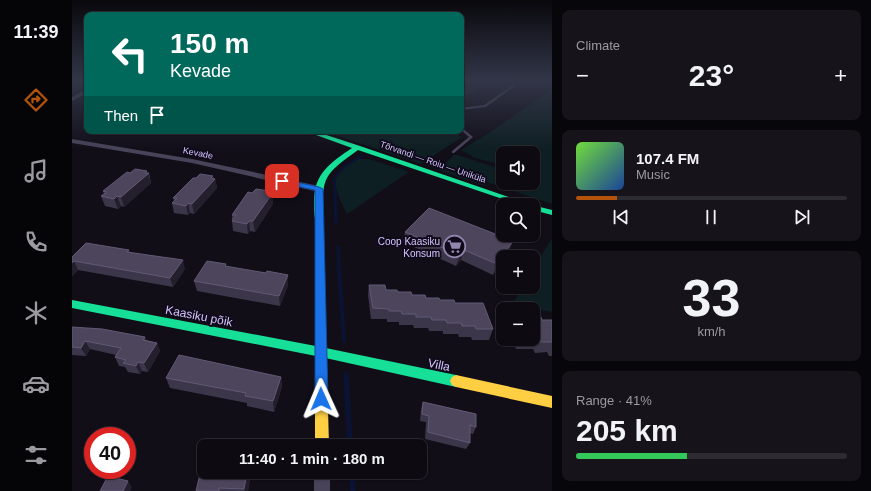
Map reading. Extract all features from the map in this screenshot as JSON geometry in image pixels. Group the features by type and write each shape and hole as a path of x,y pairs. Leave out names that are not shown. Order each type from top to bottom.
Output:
{"street":[{"name":"Tõrvandi — Roiu — Uniküla","path":"317,134 507,198"},
{"name":"Kevade","path":"72,141 192,161 319,189"},
{"path":"322,439 319,189 326,172 358,147"},
{"path":"540,209 552,213"},
{"name":"Kaasiku põik","path":"72,304 320,352"},
{"name":"Villa","path":"320,352 552,402"},
{"path":"322,479 322,491"}],"lane":[{"path":"464,109 485,106 488,104"},
{"path":"453,152 471,137 464,131"}],"shaded area":[{"path":"531,104 552,104 552,204 540,200 540,198 534,198 511,190 540,190 540,146 496,146 496,163 475,158 461,150 489,133"},
{"path":"333,134 456,134 462,137 421,164"},
{"path":"454,155 496,168 496,185 487,182 485,186 438,170"},
{"path":"358,159 369,159 409,172 347,214 339,197 336,182 337,176 348,164"},
{"path":"552,238 552,312 540,310 540,302 514,302 519,294 540,294 540,258"}],"building":[{"path":"135,169 147,171 145,173 149,173 121,197 117,196 114,199 101,196 107,192 103,191 127,172 130,173"},
{"path":"200,174 213,176 211,178 215,179 192,204 188,203 186,206 172,203 177,198 173,198 193,178 196,178"},
{"path":"256,189 270,191 268,193 272,194 253,221 249,221 247,224 232,221 236,215 232,215 248,192 252,193"},
{"path":"429,208 496,234 496,242 512,242 507,250 496,250 496,264 464,250 460,255 405,232"},
{"path":"86,243 129,250 127,252 183,260 170,278 74,261 72,263 72,257"},
{"path":"207,261 226,264 225,266 288,275 279,296 194,281"},
{"path":"369,285 385,285 386,290 411,292 412,295 425,295 426,298 454,300 455,303 483,303 493,329 476,329 475,326 462,326 461,323 447,323 446,320 432,320 431,317 416,317 416,314 402,314 401,311 389,311 389,309 373,308"},
{"path":"540,317 542,320 552,320 552,342 541,342"},
{"path":"72,327 102,329 145,337 143,340 157,343 144,363 138,362 136,366 123,363 126,360 115,357 121,348 85,341 81,348 72,347"},
{"path":"179,355 281,377 273,401 245,396 246,393 166,378"},
{"path":"423,402 476,414 476,427 470,425 470,443 428,432 429,416 422,414"},
{"path":"106,479 120,479 128,481 123,491 100,491"},
{"path":"199,479 246,479 244,489 219,488 219,491 196,491"}],"waterway":[{"path":"335,191 334,179 344,167 362,156"},
{"path":"335,190 336,222"},
{"path":"338,247 339,269"},
{"path":"339,268 344,341"},
{"path":"346,375 350,439"},
{"path":"352,479 353,491"}],"traffic: fast":[{"path":"317,134 507,198"},
{"path":"319,220 318,196 321,181 334,164 358,147"},
{"path":"540,209 552,213"},
{"path":"72,304 321,352 456,381"}],"traffic: slow":[{"path":"319,220 322,439"},
{"path":"456,381 552,402"}],"place":[{"name":"Coop Kaasiku Konsum","path":"455,247"}],"route":[{"path":"282,181 319,189 318,237 321,399"}]}
